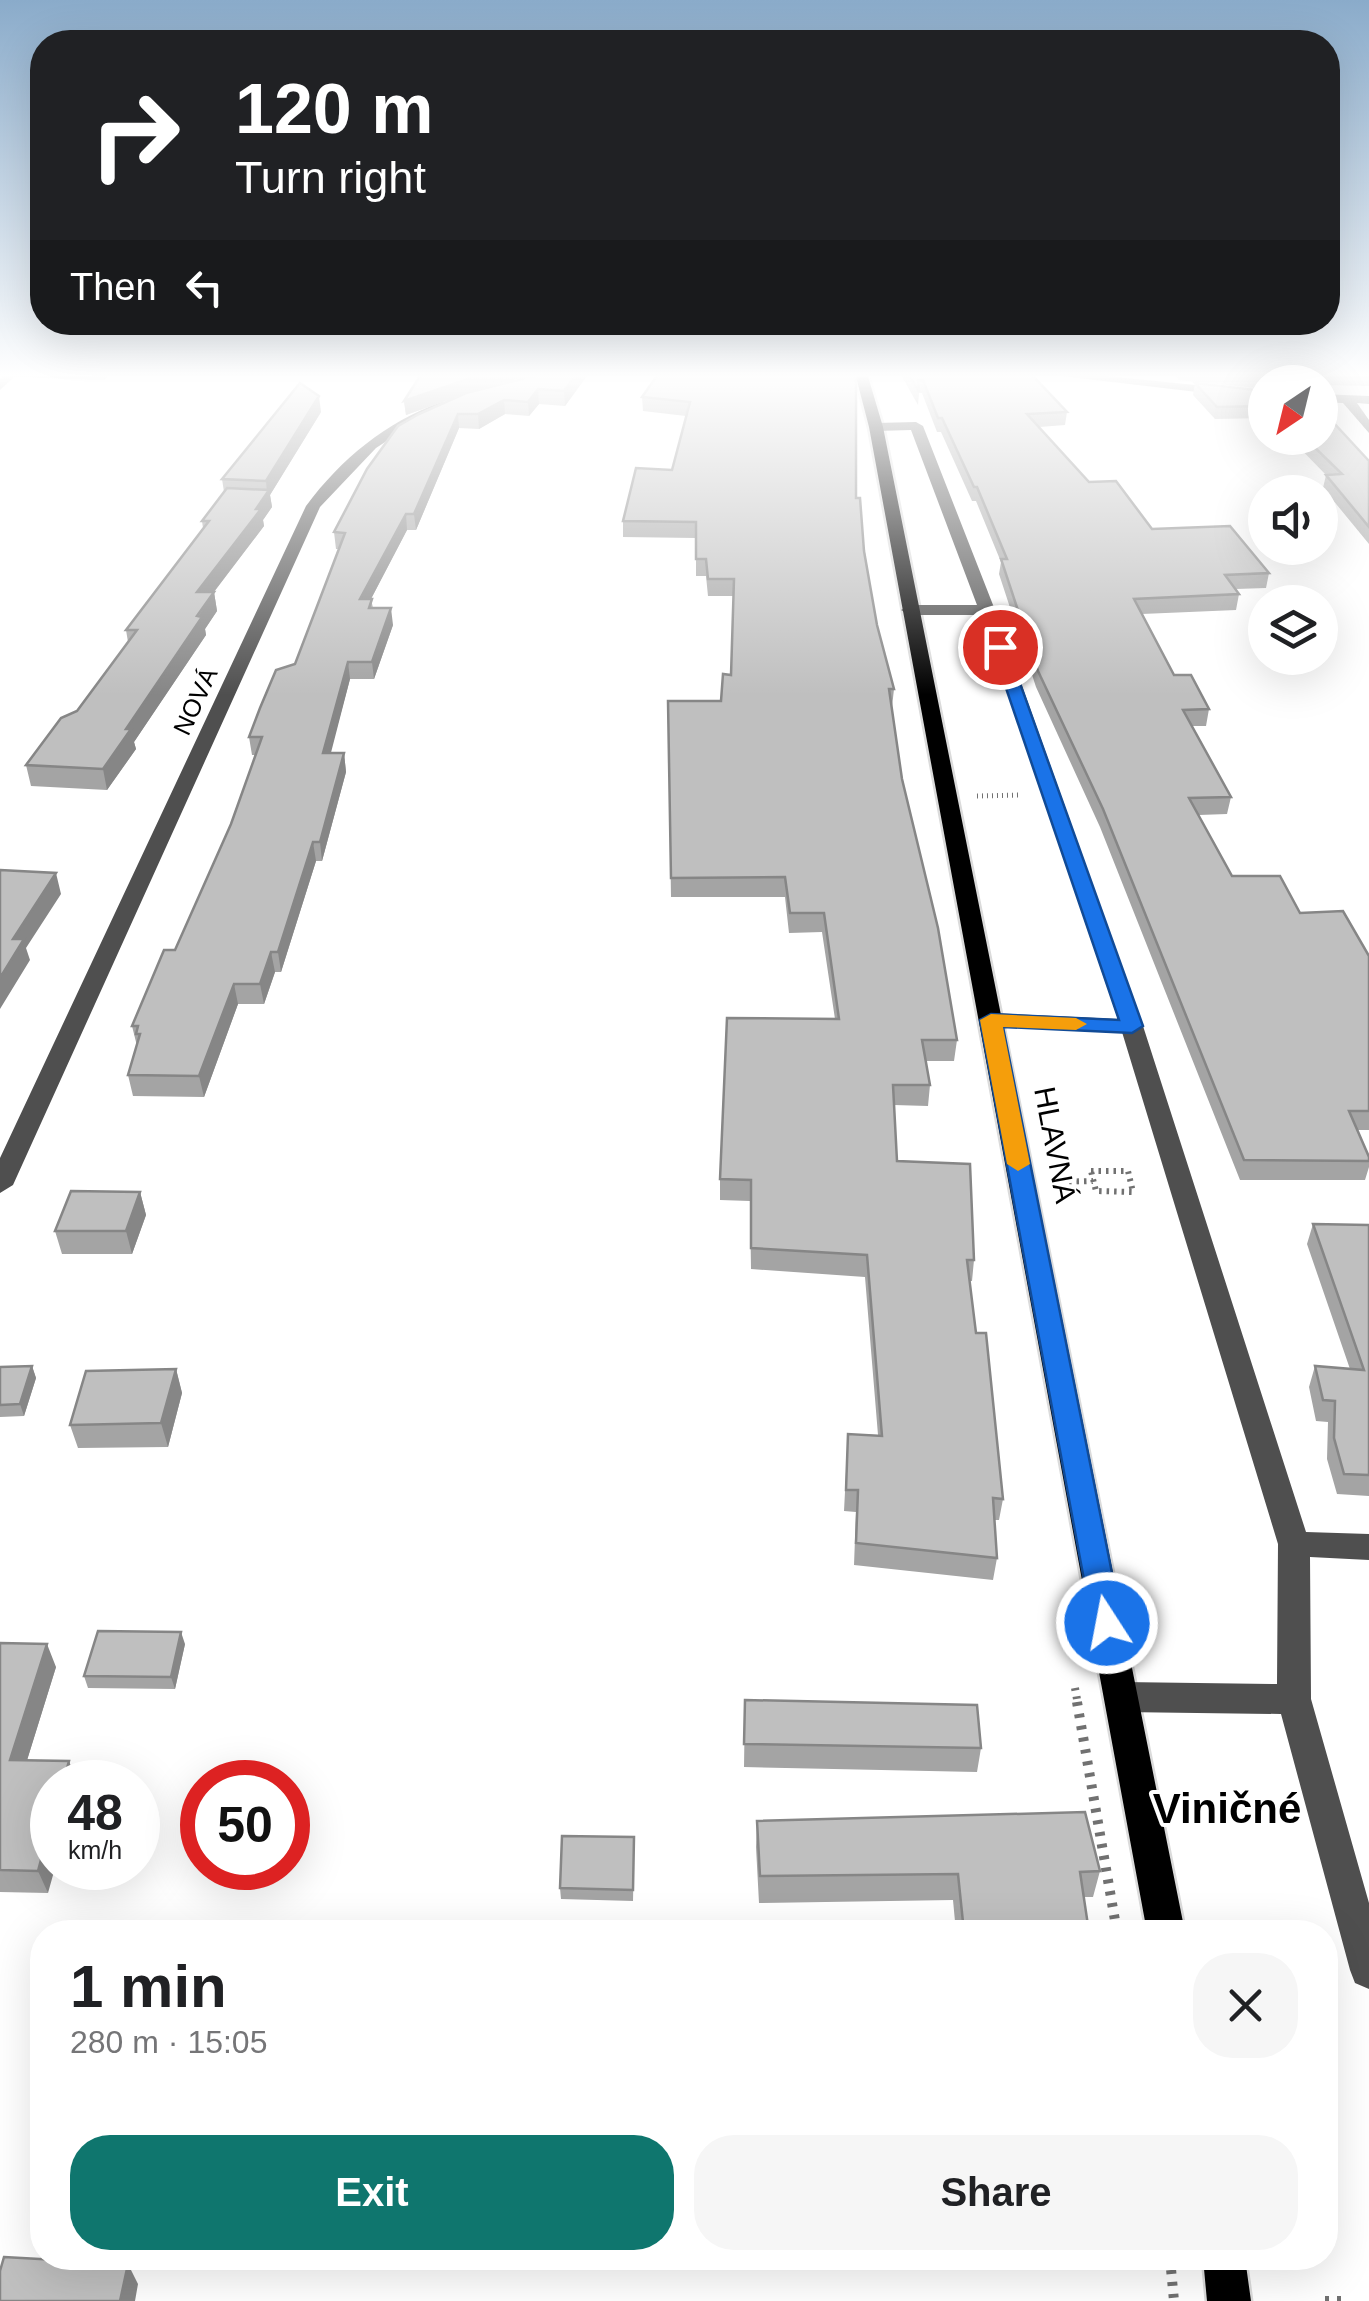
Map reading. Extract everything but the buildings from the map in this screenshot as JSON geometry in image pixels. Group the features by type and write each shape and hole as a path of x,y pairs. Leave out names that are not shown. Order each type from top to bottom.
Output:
{"main road":[{"name":"HLAVNÁ","path":"886,480 1164,1920"},
{"path":"1225,2270 1229,2301"}],"street":[{"name":"NOVÁ","path":"0,1186 313,506 334,480"},
{"path":"937,480 1132,1026 1294,1544 1294,1699 1369,1970"},
{"path":"909,610 986,610"},
{"path":"991,1020 1132,1026"},
{"path":"1294,1544 1369,1546"},
{"path":"1122,1697 1294,1699"}],"path":[{"path":"1090,1170 1128,1171 1134,1192 1096,1192 1094,1181 1090,1170"},
{"path":"1053,1182 1094,1181"},
{"path":"1171,2270 1174,2301"},
{"path":"1325,2301 1344,2301"}],"slow traffic":[{"path":"1018,1164 991,1020 1076,1024"}],"district":[{"name":"Viničné","path":"1227,1808"}],"route":[{"path":"1000,647 1132,1026 991,1020 1107,1623"}]}
